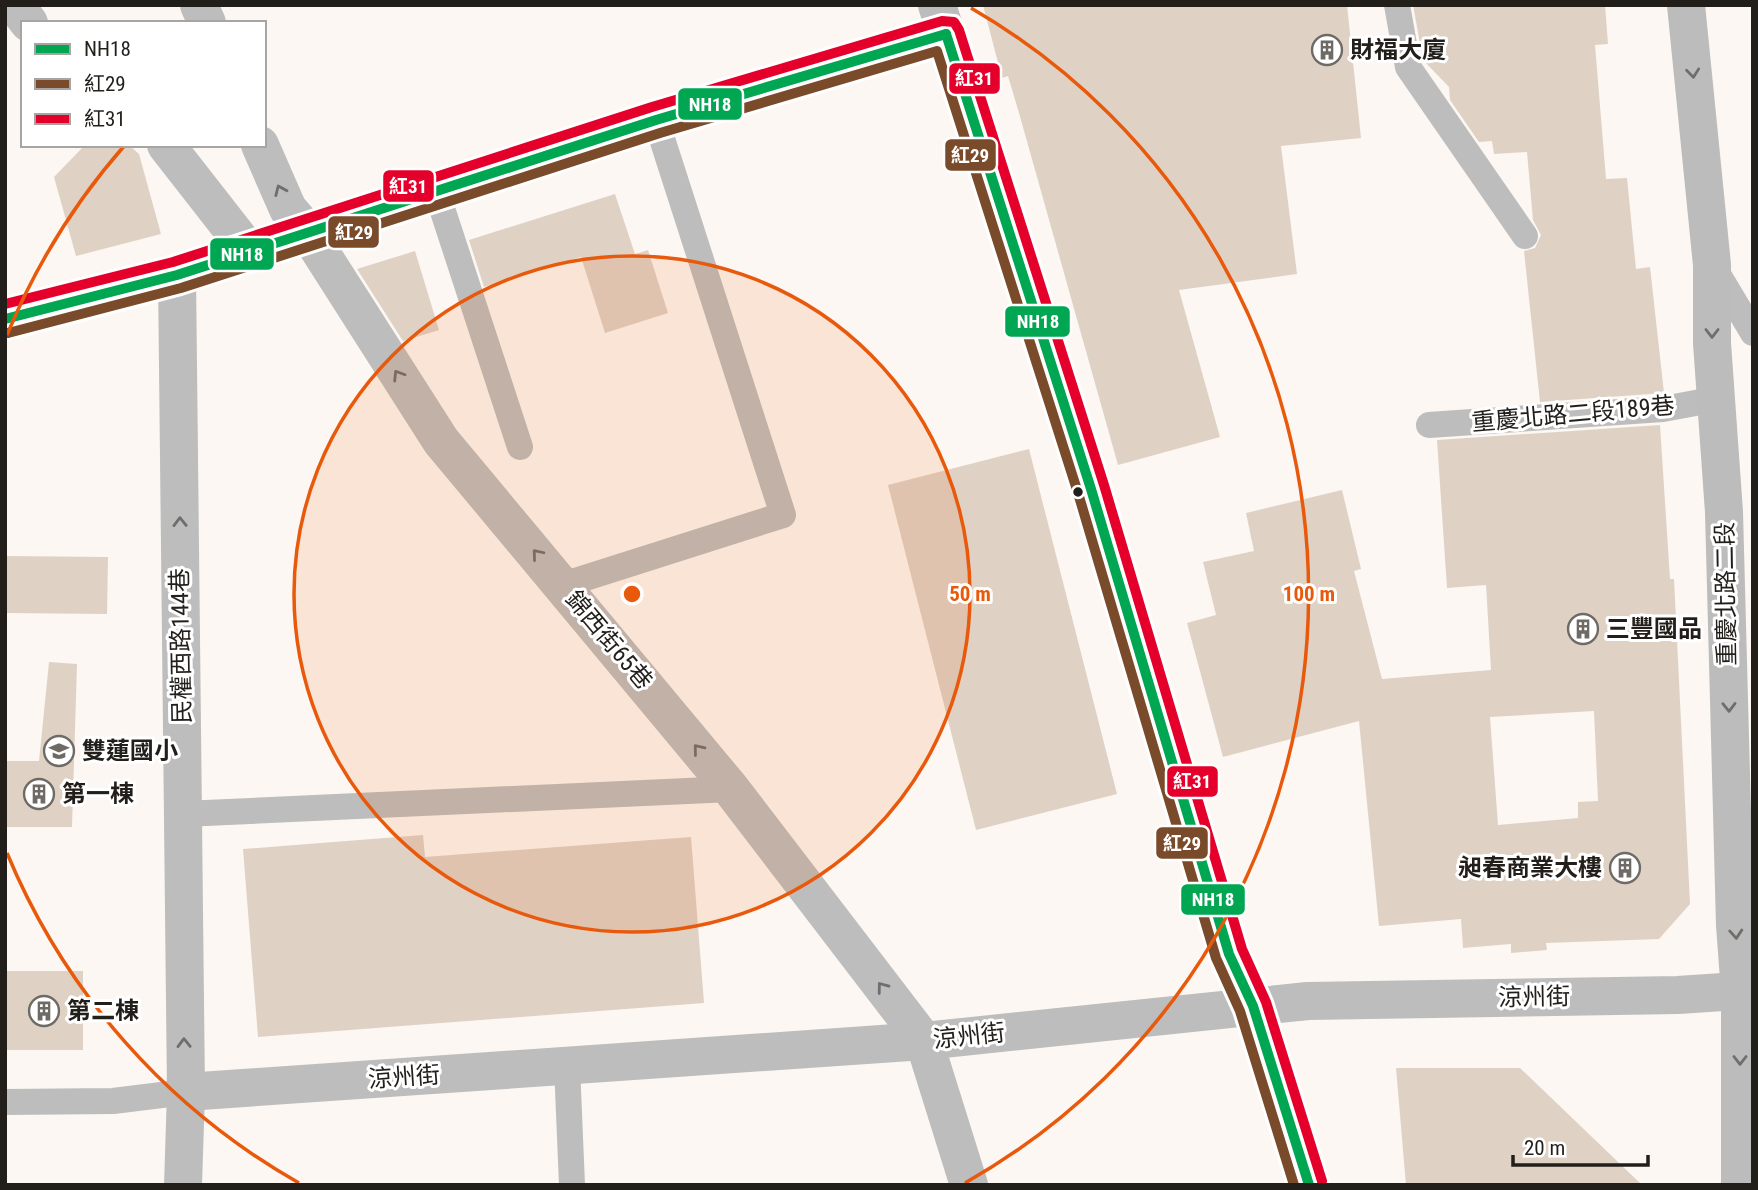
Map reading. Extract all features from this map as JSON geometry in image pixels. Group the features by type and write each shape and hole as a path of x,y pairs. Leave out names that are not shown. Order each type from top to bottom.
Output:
{"street":[{"path":"15,5 27,21"},
{"path":"199,5 206,21"},
{"name":"重慶北路二段","path":"1686,5 1712,265 1712,342 1724,512 1735,925 1749,985 1740,1185"},
{"path":"5,319 177,275 656,120 941,20 1087,476 1229,954 1254,1006 1309,1185"},
{"path":"168,147 248,250"},
{"name":"錦西街65巷","path":"261,147 288,209 307,231 441,441 731,789 924,1041"},
{"name":"民權西路144巷","path":"177,275 186,1092 183,1185"},
{"name":"涼州街","path":"186,1092 924,1041 1308,1001 1749,985"},
{"path":"924,1041 969,1185"}],"lane":[{"path":"1397,5 1408,67 1525,236"},
{"path":"563,585 783,515 656,120"},
{"path":"436,190 520,447"},
{"path":"1712,265 1753,333"},
{"name":"重慶北路二段189巷","path":"1429,425 1663,409 1717,399"},
{"path":"183,814 731,789"},
{"path":"567,1065 572,1185"},
{"path":"5,1102 113,1101 186,1092"}],"building":[{"path":"983,5 1347,5 1361,138 1281,146 1297,274 1179,290 1220,437 1118,465 1019,113 1008,76 1002,78"},
{"path":"1413,5 1605,5 1608,44 1595,45 1606,179 1627,178 1636,269 1650,267 1664,393 1540,402 1524,251 1535,248 1541,235 1533,220 1527,152 1494,154 1492,141 1479,142 1450,100 1449,87 1423,60"},
{"path":"83,147 131,147 139,154 161,234 76,256 54,177"},
{"path":"615,194 635,254 648,250 668,313 605,333 581,257 484,287 469,240"},
{"path":"415,251 439,330 403,341 357,269"},
{"path":"1660,425 1670,579 1674,579 1690,904 1659,939 1546,943 1547,950 1511,953 1511,944 1463,948 1461,919 1379,926 1359,721 1223,757 1187,623 1216,615 1203,562 1254,551 1246,513 1342,490 1361,569 1354,571 1382,679 1491,670 1486,585 1447,588 1437,440","holes":["1594,711 1598,801 1578,802 1578,818 1498,825 1490,717"]},
{"path":"1029,449 1117,794 976,830 888,485"},
{"path":"5,556 108,557 107,614 5,613"},
{"name":"第一棟","path":"49,662 77,664 72,827 5,827 5,761 39,761"},
{"path":"423,835 425,857 691,837 704,1003 258,1037 243,849"},
{"name":"第二棟","path":"5,971 83,971 83,1050 5,1050"},
{"path":"1396,1068 1520,1068 1642,1185 1406,1185"}],"transit line":[{"name":"紅31","path":"5,304 173,262 652,107 942,21 954,22 959,30 1104,485 1242,949 1266,1002 1322,1181"},
{"name":"NH18","path":"946,34 1091,489 1229,954 1253,1006 1309,1185"},
{"name":"NH18","path":"5,319 177,275 656,120 946,34"},
{"name":"紅29","path":"8,333 181,288 660,133 937,51 1078,493 1216,958 1240,1011 1294,1185"}],"place":[{"name":"財福大廈","path":"1327,50"},
{"name":"三豐國品","path":"1583,629"},
{"name":"雙蓮國小","path":"59,751"},
{"name":"第一棟","path":"39,794"},
{"name":"昶春商業大樓","path":"1625,868"},
{"name":"第二棟","path":"44,1011"}]}
